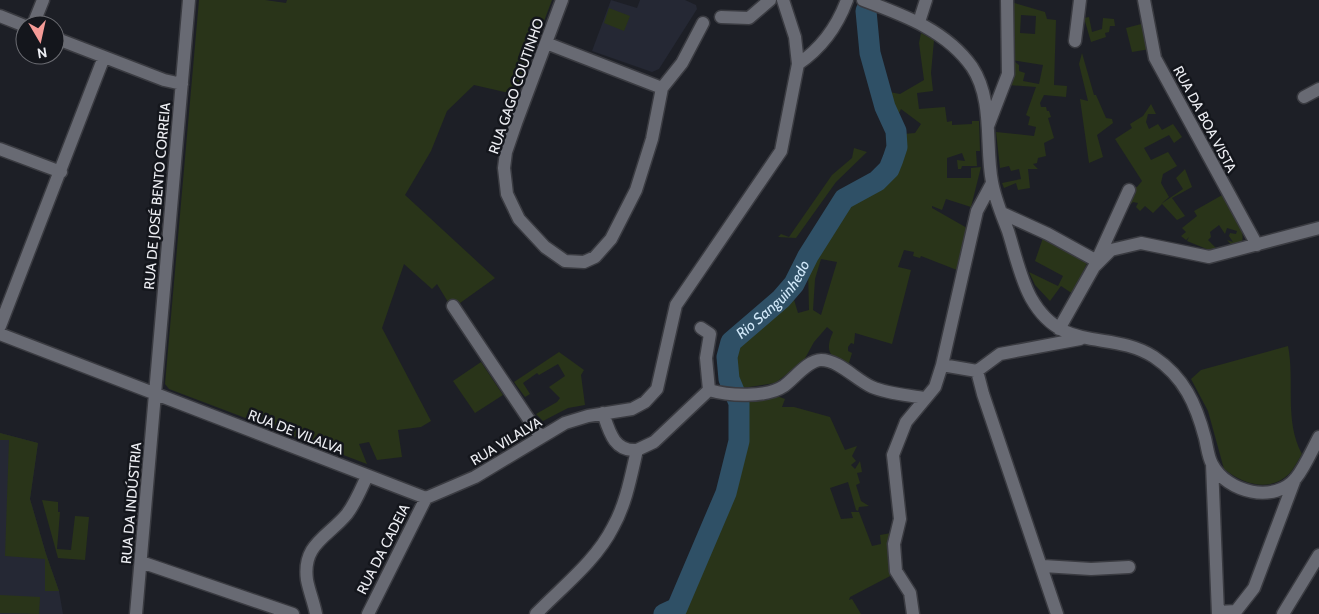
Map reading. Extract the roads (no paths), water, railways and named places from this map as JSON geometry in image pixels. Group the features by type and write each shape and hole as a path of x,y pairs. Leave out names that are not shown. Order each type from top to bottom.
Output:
{"street":[{"path":"37,15 43,0"},
{"name":"RUA DE JOSÉ BENTO CORREIA","path":"155,394 189,0"},
{"name":"RUA GAGO COUTINHO","path":"562,0 506,152 504,168 505,183 511,204 530,232 565,261 584,262 595,257 612,239 636,190 652,138 662,88"},
{"path":"721,17 749,18 770,0"},
{"name":"RUA VILALVA","path":"426,498 474,478 540,436 565,423 632,408 645,402 657,389 676,305 781,151 798,64 795,37 783,0"},
{"path":"798,64 816,52 835,26 847,0"},
{"path":"863,0 919,22 937,33 962,55 973,69 985,103 992,184 1031,298 1043,315 1059,329 1080,338 1132,346 1154,358 1187,389 1195,405 1212,464 1218,613 1238,612 1254,588 1295,479 1319,437"},
{"path":"919,22 926,0"},
{"path":"987,130 1008,74 1007,0"},
{"path":"1075,42 1080,0"},
{"name":"RUA DA BOA VISTA","path":"1144,0 1155,58 1256,246"},
{"path":"0,16 15,22"},
{"path":"546,43 662,88 682,63 703,23"},
{"path":"65,42 164,80 182,84"},
{"path":"0,326 104,57"},
{"path":"1304,97 1319,89"},
{"path":"0,149 61,172"},
{"path":"913,614 910,593 896,570 894,544 900,519 894,455 906,422 935,387 942,365 977,211 992,184"},
{"path":"1059,329 1096,264 1129,190"},
{"path":"1002,214 1048,234 1096,264"},
{"path":"1096,264 1110,250 1140,243 1209,257 1319,228"},
{"path":"453,306 540,436"},
{"path":"701,328 710,334 706,358 709,390"},
{"name":"RUA DE VILALVA","path":"0,334 426,498"},
{"path":"942,365 977,372 1000,354 1080,338"},
{"path":"709,390 734,395 772,391 782,387 814,362 822,360 834,364 872,388 925,398"},
{"path":"977,372 1043,566 1057,614"},
{"path":"603,413 612,437 619,446 628,450 636,450 654,442 709,390"},
{"name":"RUA DA INDÚSTRIA","path":"136,614 155,394"},
{"path":"536,614 598,550 614,527 624,501 636,450"},
{"path":"1212,464 1226,483 1244,491 1261,492 1280,489 1295,479"},
{"path":"316,614 307,580 307,564 312,547 346,514 357,500 367,476"},
{"name":"RUA DA CADEIA","path":"368,614 426,498"},
{"path":"1283,614 1319,555"},
{"path":"141,562 285,613"},
{"path":"1043,566 1129,567"}],"waterway":[{"name":"Rio Sanguinhedo","path":"664,614 677,608 726,493 739,441 739,403 729,379 727,357 731,342 781,299 794,284 808,256 844,199 877,181 889,169 893,159 897,147 896,131 885,107 870,53 866,11 872,0"}]}
